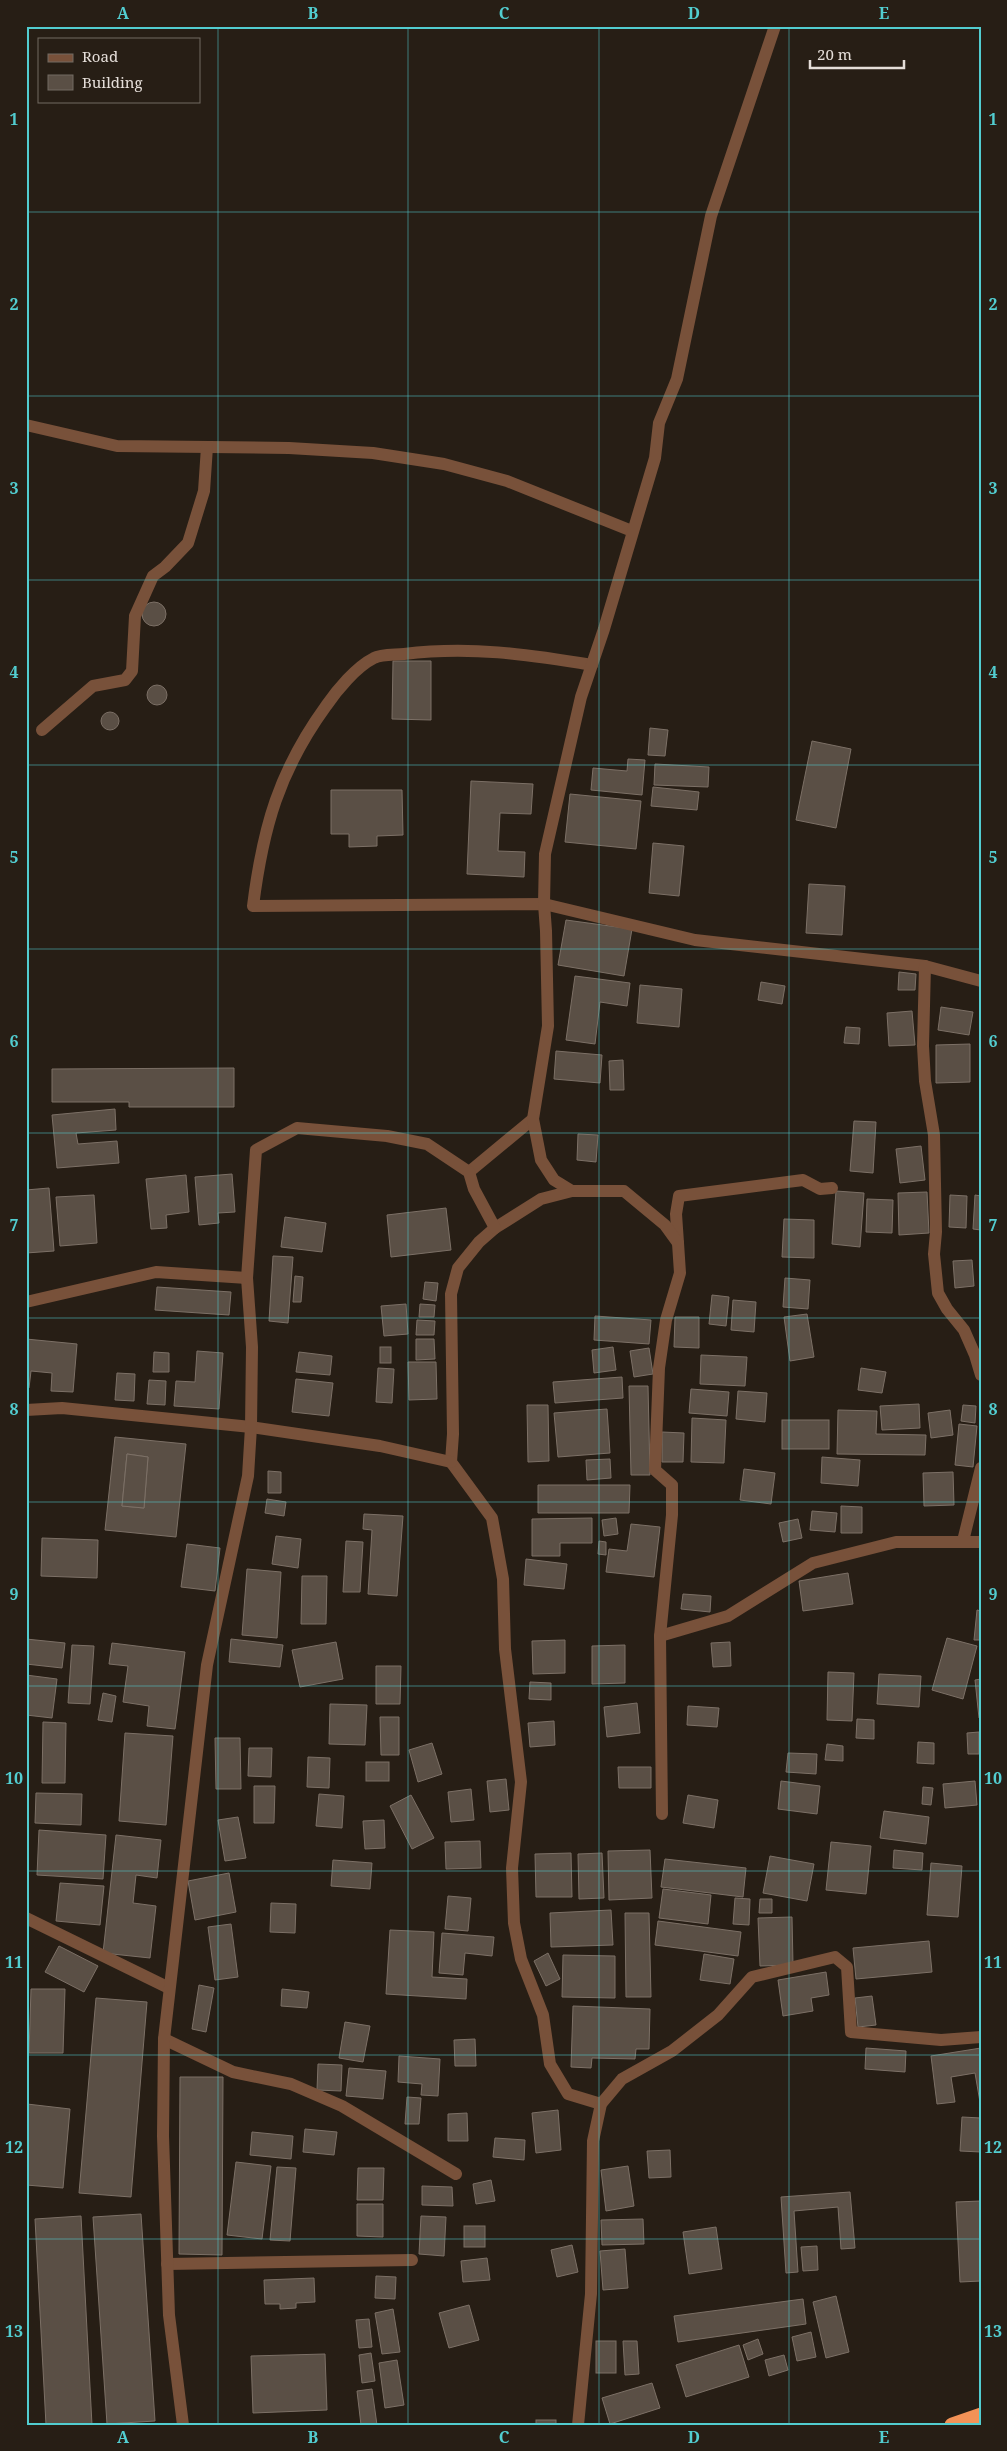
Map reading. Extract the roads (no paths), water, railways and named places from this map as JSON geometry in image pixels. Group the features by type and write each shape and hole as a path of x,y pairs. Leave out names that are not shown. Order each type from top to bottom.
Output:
{"highway":[{"path":"952,2425 981,2415"}],"street":[{"path":"572,1191 554,1180 541,1160 533,1119 548,1026 544,904 545,854 579,705 655,458 659,424 677,379 711,216 775,26"},
{"path":"26,425 116,446 290,448 373,453 444,464 507,481 632,531"},
{"path":"42,730 93,686 125,680 132,671 135,616 153,576 165,567 188,543 204,491 207,447"},
{"path":"592,665 519,653 441,649 374,658 340,686 303,737 281,782 259,854 253,906 544,904 695,940 925,966 981,982"},
{"path":"925,966 923,1046 925,1081 934,1135 936,1232 934,1254 938,1293 947,1309 964,1330 976,1355 981,1375"},
{"path":"469,1172 533,1119"},
{"path":"183,2425 169,2315 163,2136 164,2039 208,1665 248,1476 252,1347 247,1278 256,1150 297,1128 387,1136 427,1144 469,1172 474,1189 495,1228"},
{"path":"662,1814 660,1636 672,1515 672,1485 655,1470 659,1377 666,1320 680,1273 676,1214 679,1196 803,1180 820,1189 832,1188"},
{"path":"601,2104 568,2094 550,2064 543,2015 521,1959 514,1923 512,1868 521,1782 505,1649 503,1579 492,1518 451,1462 453,1434 451,1294 458,1268 479,1242 495,1228 541,1199 572,1191 624,1191 665,1225 678,1243"},
{"path":"26,1302 156,1272 247,1278"},
{"path":"26,1410 62,1408 251,1427 380,1446 451,1462"},
{"path":"963,1541 981,1468"},
{"path":"660,1636 728,1616 813,1563 896,1542 981,1542"},
{"path":"26,1918 169,1988"},
{"path":"578,2425 591,2294 593,2141 601,2104 622,2079 672,2051 718,2015 752,1977 836,1957 847,1968 851,2032 940,2040 981,2036"},
{"path":"164,2039 232,2072 291,2084 342,2106 456,2174"},
{"path":"167,2264 412,2260"}]}
